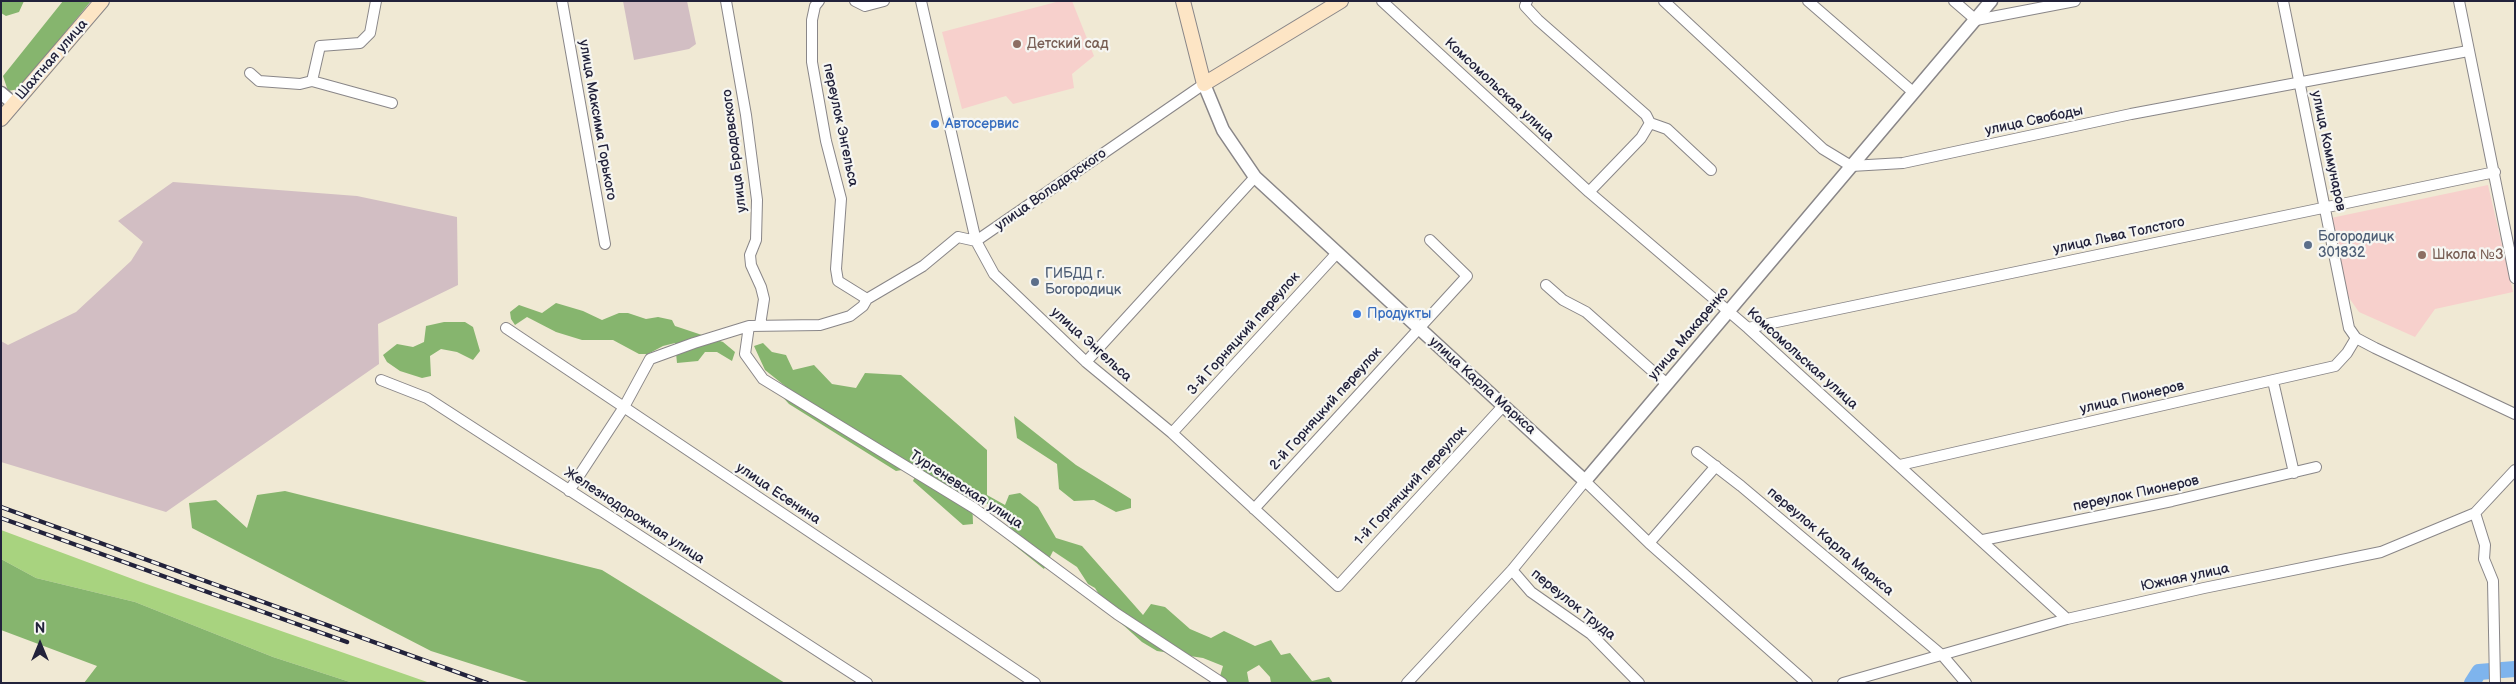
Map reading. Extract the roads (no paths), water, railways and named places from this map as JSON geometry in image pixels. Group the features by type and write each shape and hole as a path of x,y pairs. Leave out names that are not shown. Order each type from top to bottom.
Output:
{"main road":[{"name":"Шахтная улица","path":"1,119 102,1"},
{"name":"улица Карла Маркса","path":"1183,1 1192,45 1204,84"},
{"name":"улица Володарского","path":"1204,84 1342,1"}],"street":[{"path":"312,81 320,46 360,43 370,33 376,1"},
{"name":"улица Максима Горького","path":"562,1 605,244"},
{"name":"улица Бродовского","path":"726,1 746,115 757,200 756,240 750,256 751,265 764,299 755,326"},
{"name":"переулок Энгельса","path":"820,1 815,6 812,20 812,62 826,141 841,199 836,268 838,281 868,299"},
{"path":"855,1 864,6 884,1"},
{"name":"улица Энгельса","path":"921,1 976,241 994,274 1086,362 1172,433 1338,586"},
{"name":"Комсомольская улица","path":"1382,1 1590,192 1748,328 1983,540 2067,619"},
{"path":"1527,1 1525,6 1538,20 1646,114 1650,123 1667,130 1711,170"},
{"path":"1664,1 1822,149 1851,166"},
{"path":"1808,1 1913,92"},
{"path":"1954,1 1976,20 2075,1"},
{"name":"улица Макаренко","path":"1407,683 1512,570 1991,1"},
{"name":"улица Коммунаров","path":"2283,1 2349,328 2356,338"},
{"path":"2459,1 2515,278"},
{"name":"улица Свободы","path":"1851,166 1903,163 2131,114 2468,50"},
{"path":"250,73 258,81 300,84 312,81 392,103"},
{"name":"улица Володарского","path":"976,241 1204,84"},
{"name":"улица Карла Маркса","path":"1204,84 1223,130 1255,177 1504,405 1649,543 1806,683"},
{"path":"1,93 14,104"},
{"path":"1590,192 1641,138 1650,123"},
{"name":"улица Льва Толстого","path":"1748,328 2495,172"},
{"path":"1086,362 1255,177"},
{"path":"569,491 624,406 650,359 694,343 755,326 820,325 850,316 863,306 868,299 923,266 958,237 976,241"},
{"name":"2-й Горняцкий переулок","path":"1254,509 1418,327 1437,311 1467,276 1430,240"},
{"name":"3-й Горняцкий переулок","path":"1172,433 1337,253"},
{"path":"1546,286 1563,300 1586,312 1667,384"},
{"name":"Тургеневская улица","path":"755,326 745,354 763,379 974,508 1117,614 1222,683"},
{"name":"улица Есенина","path":"506,328 1035,683"},
{"path":"2356,338 2515,414"},
{"name":"улица Пионеров","path":"1900,465 2335,366 2347,353 2356,338"},
{"name":"Железнодорожная улица","path":"381,380 427,398 867,683"},
{"path":"2273,381 2294,473"},
{"name":"1-й Горняцкий переулок","path":"1338,586 1504,405"},
{"name":"переулок Карла Маркса","path":"1697,452 1943,656 1966,683"},
{"path":"1649,543 1716,466"},
{"name":"переулок Пионеров","path":"1983,540 2172,502 2316,467"},
{"name":"Южная улица","path":"1843,683 1943,656 2067,619 2204,588 2381,552 2475,513 2515,470"},
{"path":"2475,513 2485,545 2484,559 2493,581 2495,683"},
{"name":"переулок Труда","path":"1512,570 1531,592 1591,634 1639,683"}],"waterway":[{"path":"2502,670 2515,669"},
{"path":"2472,683 2479,672 2491,671"}],"railway":[{"path":"1,507 487,683"},
{"path":"1,518 347,642"}],"place":[{"name":"Детский сад","path":"1017,44"},
{"name":"Автосервис","path":"935,124"},
{"name":"Богородицк 301832","path":"2308,245"},
{"name":"Школа №3","path":"2422,255"},
{"name":"ГИБДД г. Богородицк","path":"1035,282"},
{"name":"Продукты","path":"1357,314"}]}
